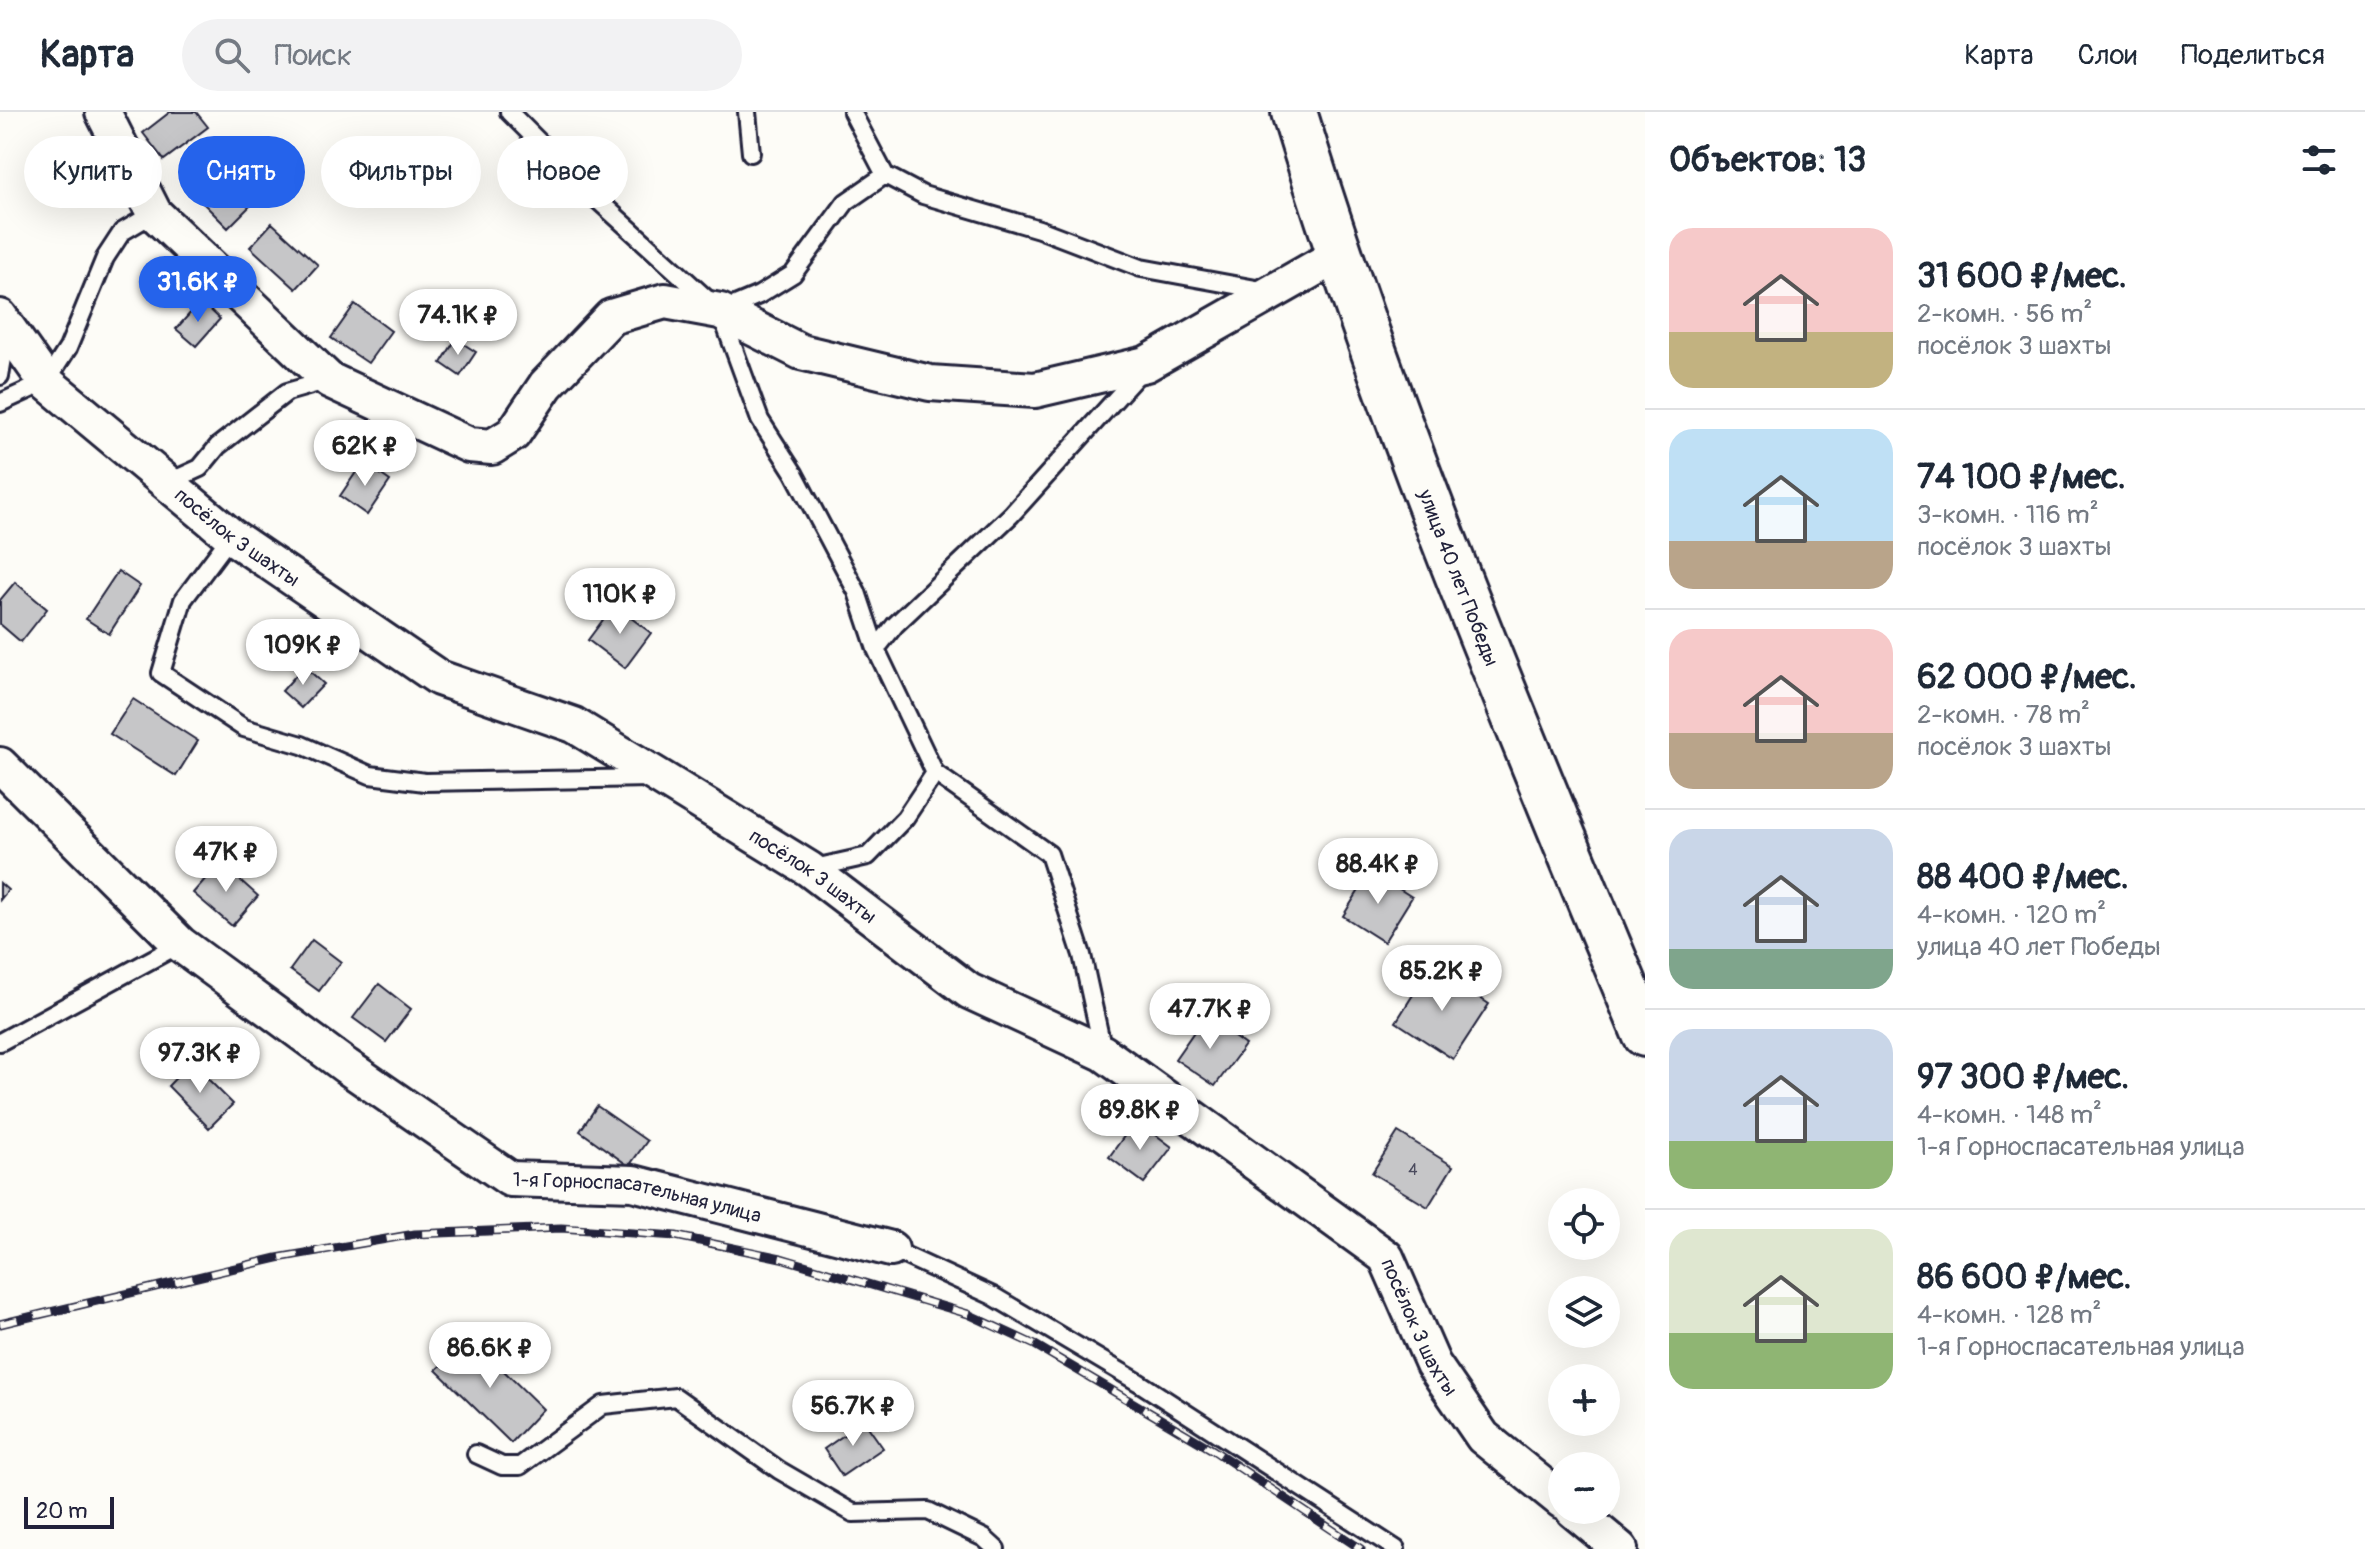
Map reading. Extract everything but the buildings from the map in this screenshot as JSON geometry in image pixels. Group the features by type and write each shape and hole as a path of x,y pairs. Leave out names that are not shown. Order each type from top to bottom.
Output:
{"main road":[{"name":"улица 40 лет Победы","path":"1294,112 1338,255 1480,637 1645,1034"}],"street":[{"path":"103,112 154,213 329,380 469,445 492,447 513,434 546,385 611,317 665,301 720,311 801,352 930,383 1035,390 1146,364 1338,255"},
{"name":"посёлок 3 шахты","path":"4,324 46,382 231,536 439,678 574,725 661,778 809,869 969,991 1103,1053 1386,1257 1433,1364 1483,1437 1548,1490"},
{"name":"1-я Горноспасательная улица","path":"0,765 180,944 346,1066 510,1179 633,1183 891,1249"},
{"path":"1590,1524 1620,1549"}],"lane":[{"path":"509,112 590,193 720,311 760,420 794,473 857,592 876,649 935,773 1049,854 1082,955 1103,1053"},
{"path":"747,112 751,153"},
{"path":"852,112 885,175 923,195 1039,229 1141,268 1273,292"},
{"path":"720,311 759,295 793,274 846,202 885,175"},
{"path":"0,403 46,382 68,348 105,258 122,232 154,213"},
{"path":"0,376 4,324"},
{"path":"876,649 895,625 1011,515 1146,364"},
{"path":"167,483 200,468 218,446 287,392 329,380"},
{"path":"231,536 183,600 161,673 244,728 302,745 370,775 411,781 661,778"},
{"path":"809,869 868,856 905,818 935,773"},
{"path":"0,1042 180,944"},
{"path":"891,1249 993,1296 1126,1375 1396,1549"},
{"path":"476,1454 502,1466 520,1466 603,1405 676,1397 779,1470 853,1513 928,1511 984,1538 996,1549"}],"railway":[{"path":"0,1324 277,1258 415,1234 561,1228 676,1236 781,1258 968,1314 1035,1345 1213,1450 1361,1549"}]}
